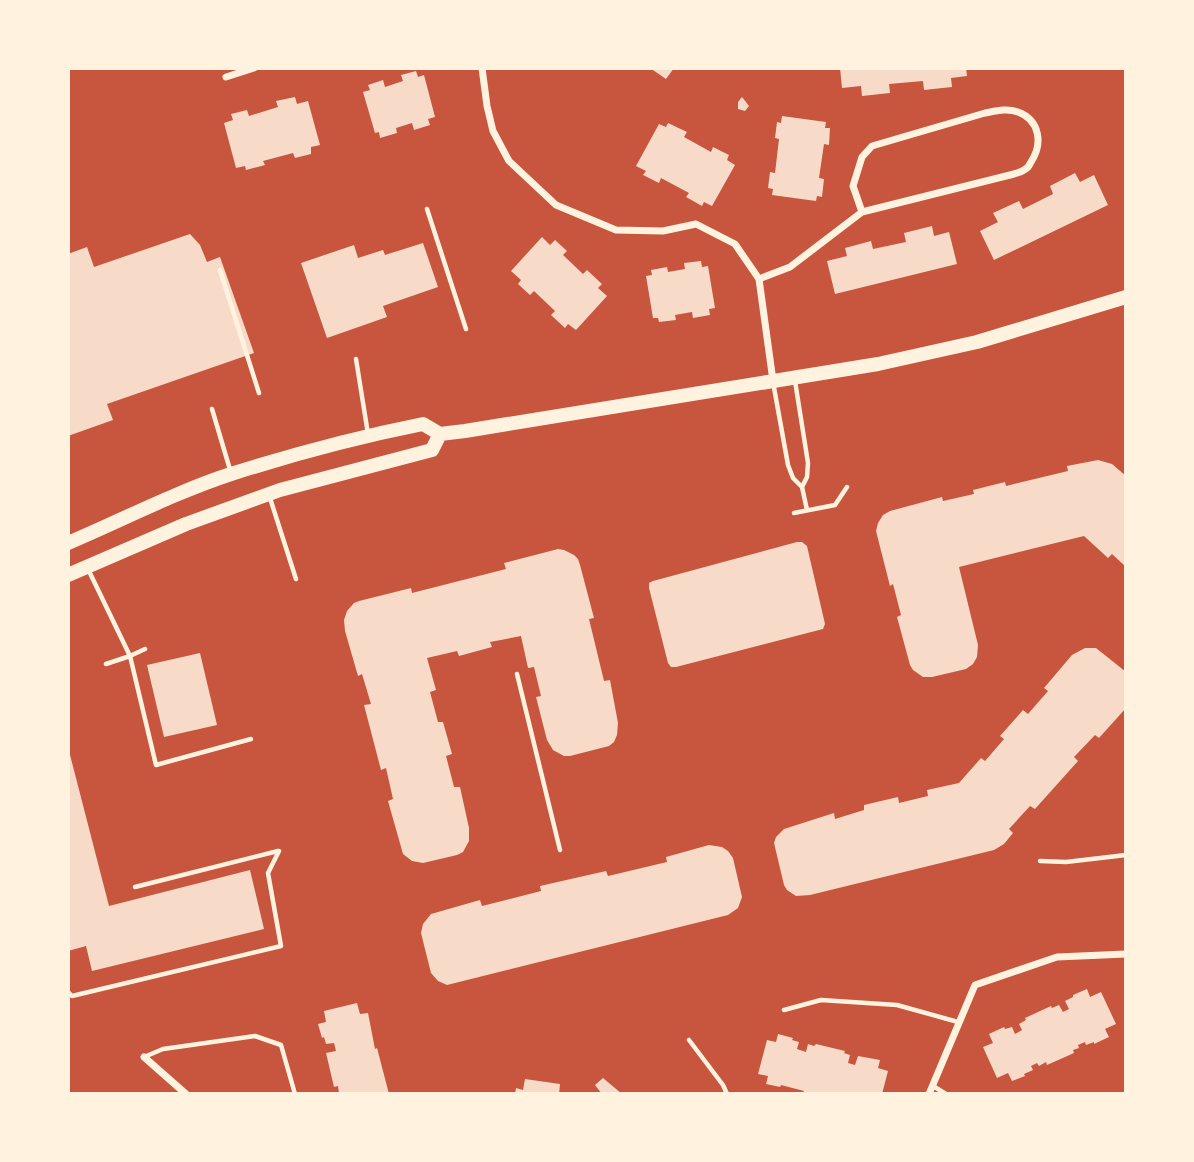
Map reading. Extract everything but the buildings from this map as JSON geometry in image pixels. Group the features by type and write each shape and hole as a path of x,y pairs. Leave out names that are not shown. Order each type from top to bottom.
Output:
{"main road":[{"path":"68,543 200,485 368,435 423,424 440,434 878,364 977,342 1126,298"},
{"path":"68,575 186,524 269,494 432,450 440,434"}],"street":[{"path":"226,77 254,68"},
{"path":"482,68 487,106 498,141 509,161 556,205 615,230 663,231 696,225 735,244 759,279 773,381"},
{"path":"759,279 790,267 862,212 1026,169 1039,146 1038,132 1025,116 1017,111 1004,109 872,146 862,157 853,186 862,212"},
{"path":"931,1090 975,985 1057,957 1126,954"},
{"path":"144,1057 186,1094"}],"lane":[{"path":"427,209 466,329"},
{"path":"220,270 259,393"},
{"path":"356,359 368,435"},
{"path":"795,378 808,463 807,477 802,487"},
{"path":"773,381 788,465 793,478 802,487 807,510"},
{"path":"212,409 231,474"},
{"path":"794,513 835,505 847,487"},
{"path":"269,494 296,579"},
{"path":"87,567 131,656 156,765 251,739"},
{"path":"106,664 145,649"},
{"path":"517,674 560,850"},
{"path":"68,992 72,996 281,946 268,873 279,851 135,887"},
{"path":"1040,860 1066,862 1126,855"},
{"path":"784,1010 821,1000 897,1005 959,1023"},
{"path":"144,1057 163,1049 256,1036 281,1045 295,1094"},
{"path":"689,1040 727,1094"},
{"path":"931,1090 946,1094"}]}
